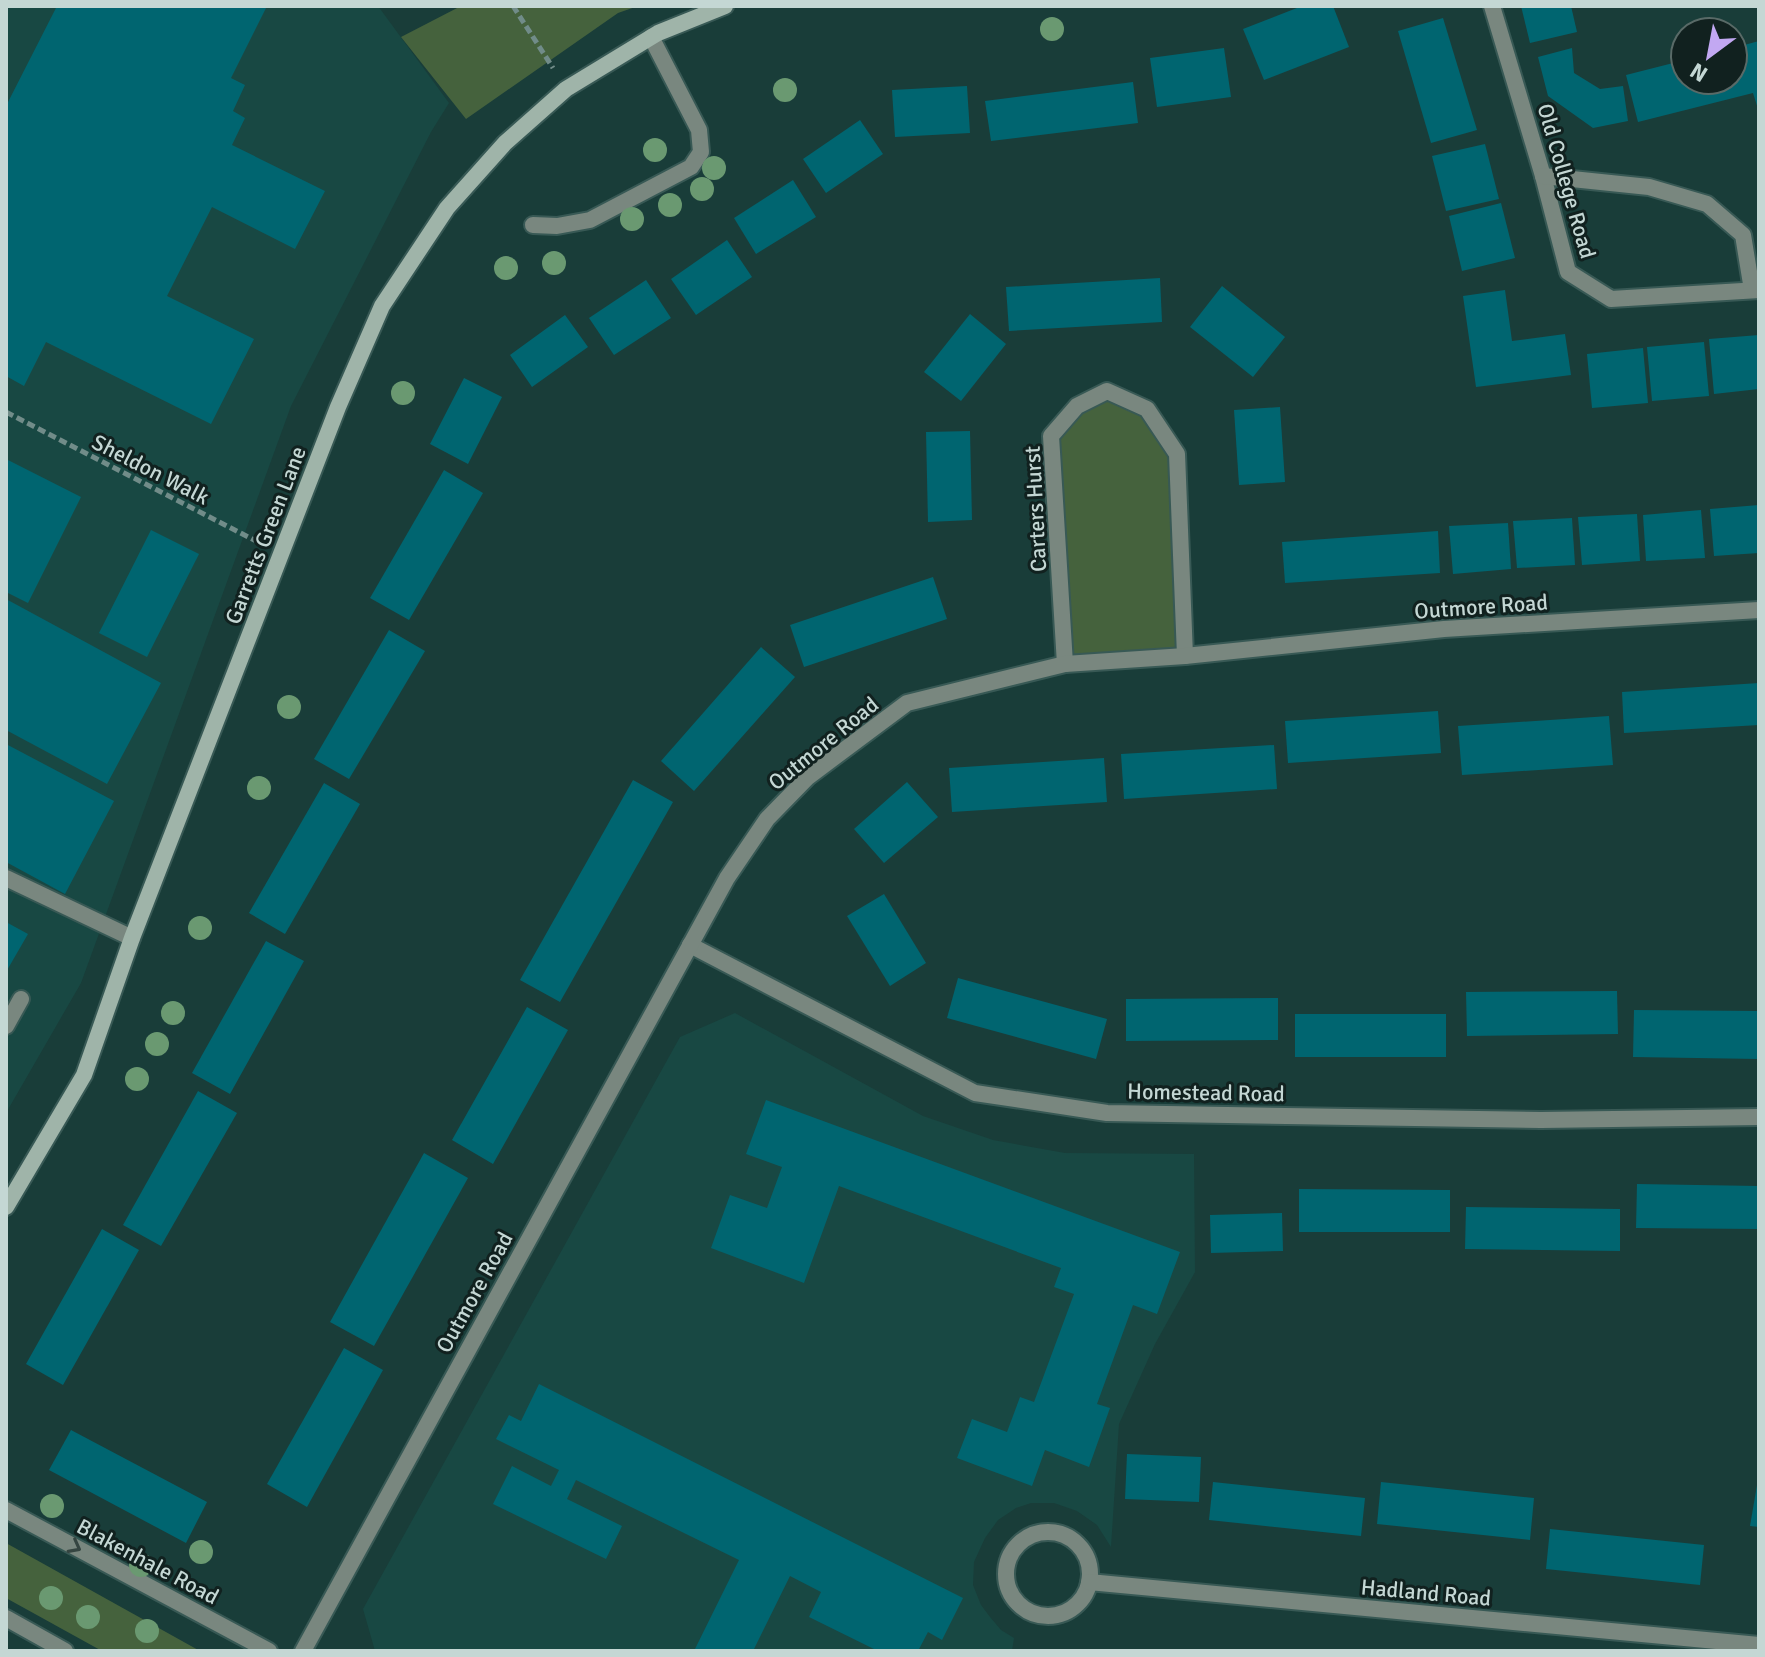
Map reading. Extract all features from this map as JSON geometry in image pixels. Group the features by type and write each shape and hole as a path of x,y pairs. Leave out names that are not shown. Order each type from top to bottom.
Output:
{"street":[{"name":"Garretts Green Lane","path":"7,1204 84,1075 132,938 338,407 382,306 447,208 505,143 566,89 651,37 725,6"},
{"name":"Old College Road","path":"1492,6 1568,272 1611,299 1755,290"},
{"path":"533,225 557,226 590,220 691,167 701,152 699,130 651,37"},
{"path":"1543,176 1649,187 1707,204 1743,235 1755,290"},
{"name":"Carters Hurst","path":"1065,664 1051,436 1077,406 1107,391 1147,409 1177,454 1185,656"},
{"name":"Outmore Road","path":"303,1651 727,878 767,819 808,777 907,703 1065,664 1185,656 1444,629 1759,610"},
{"path":"6,878 132,938"},
{"name":"Homestead Road","path":"690,945 975,1093 1107,1113 1541,1120 1759,1117"},
{"path":"6,1026 21,999"},
{"name":"Blakenhale Road","path":"6,1510 269,1651"},
{"path":"1054,1533 1078,1545 1089,1569 1089,1582 1084,1596 1062,1614 1034,1614 1021,1608 1012,1597 1006,1570 1009,1557 1027,1537 1054,1533"},
{"name":"Hadland Road","path":"1089,1582 1759,1645"},
{"path":"6,1618 65,1651"}],"path":[{"path":"513,6 566,89"},
{"name":"Sheldon Walk","path":"6,412 281,554"}],"shaded area":[{"path":"6,6 378,6 449,103 431,132 291,406 81,983 6,1113"},
{"path":"735,1013 923,1116 993,1140 1065,1153 1194,1154 1195,1272 1155,1344 1119,1424 1111,1547 1097,1525 1077,1511 1054,1503 1031,1503 1016,1508 998,1520 974,1562 973,1585 990,1617 1001,1630 1014,1638 1012,1651 375,1651 363,1609 680,1037"}],"green space":[{"path":"461,6 638,6 618,13 466,119 401,37"},
{"path":"1107,391 1147,409 1177,454 1185,656 1065,664 1051,436"},
{"path":"6,1543 200,1651 102,1651 6,1598"}],"building":[{"path":"57,6 267,6 231,78 245,85 233,111 245,118 232,145 325,191 295,249 212,207 167,296 254,339 211,424 46,342 24,386 6,376 6,106"},
{"path":"1302,6 1333,6 1349,47 1264,80 1243,29"},
{"path":"1521,6 1571,6 1577,32 1530,43"},
{"path":"1443,18 1477,130 1431,143 1398,31"},
{"path":"1759,41 1759,112 1753,93 1749,94 1749,44"},
{"path":"1224,48 1231,97 1157,107 1150,58"},
{"path":"1572,48 1574,73 1600,89 1623,86 1628,121 1593,128 1548,96 1538,57"},
{"path":"1669,64 1669,96 1741,96 1638,122 1626,75"},
{"path":"1133,82 1138,123 991,141 985,101"},
{"path":"967,86 970,133 895,137 892,90"},
{"path":"860,120 883,154 826,193 803,159"},
{"path":"1485,144 1499,199 1446,211 1432,156"},
{"path":"793,180 816,217 756,254 734,218"},
{"path":"1501,203 1515,258 1462,271 1449,216"},
{"path":"727,240 752,277 696,315 671,279"},
{"path":"1160,278 1162,322 1009,331 1006,287"},
{"path":"646,280 671,318 614,355 589,318"},
{"path":"1222,286 1285,337 1253,377 1190,327"},
{"path":"1505,290 1512,341 1565,334 1571,375 1476,387 1463,296"},
{"path":"970,314 1006,344 961,401 924,372"},
{"path":"565,315 588,347 532,387 510,355"},
{"path":"1759,335 1759,389 1714,394 1709,339"},
{"path":"1704,342 1709,396 1652,401 1647,347"},
{"path":"1643,348 1648,403 1592,408 1587,354"},
{"path":"464,378 502,397 468,464 430,444"},
{"path":"1280,407 1285,482 1239,485 1234,410"},
{"path":"970,431 972,520 928,522 926,432"},
{"path":"6,459 81,497 28,603 6,592"},
{"path":"444,470 483,493 409,620 370,598"},
{"path":"1759,505 1759,553 1714,556 1710,509"},
{"path":"1701,510 1705,558 1646,561 1643,515"},
{"path":"1637,514 1640,561 1582,565 1578,517"},
{"path":"1572,518 1575,565 1517,568 1513,521"},
{"path":"1508,523 1511,569 1453,574 1449,526"},
{"path":"151,530 199,554 147,657 99,633"},
{"path":"1438,531 1440,573 1285,583 1282,542"},
{"path":"933,577 947,619 804,667 790,625"},
{"path":"6,599 161,683 107,784 6,730"},
{"path":"389,630 425,651 349,779 314,759"},
{"path":"761,647 795,677 694,791 661,761"},
{"path":"1759,683 1759,725 1624,733 1622,692"},
{"path":"1438,711 1441,753 1288,763 1285,721"},
{"path":"1609,716 1613,765 1462,775 1458,726"},
{"path":"6,744 114,801 65,894 6,862"},
{"path":"1274,745 1277,789 1124,799 1121,754"},
{"path":"1104,758 1107,802 952,812 949,768"},
{"path":"633,780 673,802 560,1002 520,980"},
{"path":"907,782 938,817 884,863 854,829"},
{"path":"324,783 360,804 285,934 249,913"},
{"path":"884,894 926,963 890,986 847,916"},
{"path":"6,922 28,934 6,972"},
{"path":"266,941 304,961 230,1094 192,1073"},
{"path":"958,978 1107,1019 1096,1059 947,1018"},
{"path":"1617,991 1618,1034 1467,1036 1466,992"},
{"path":"1278,998 1278,1040 1126,1041 1126,999"},
{"path":"527,1007 568,1030 493,1164 452,1140"},
{"path":"1634,1010 1759,1011 1759,1059 1633,1057"},
{"path":"1295,1014 1446,1014 1446,1057 1295,1057"},
{"path":"198,1091 237,1113 161,1246 123,1225"},
{"path":"766,1100 1180,1252 1157,1314 1133,1305 1097,1404 1110,1408 1089,1467 1045,1450 1032,1486 957,1458 972,1419 1007,1432 1020,1397 1034,1402 1074,1294 1054,1287 1061,1268 839,1186 804,1283 711,1248 730,1195 767,1208 782,1167 746,1154"},
{"path":"424,1153 468,1178 374,1346 330,1322"},
{"path":"1637,1184 1759,1186 1759,1229 1636,1228"},
{"path":"1299,1189 1450,1190 1450,1232 1299,1232"},
{"path":"1466,1207 1620,1209 1620,1251 1465,1249"},
{"path":"1282,1213 1283,1251 1211,1253 1210,1215"},
{"path":"102,1229 139,1250 63,1385 26,1364"},
{"path":"344,1348 383,1370 307,1507 267,1484"},
{"path":"539,1384 963,1598 942,1640 928,1632 918,1651 878,1651 809,1617 821,1592 790,1576 753,1651 694,1651 739,1560 576,1480 567,1499 622,1526 606,1559 493,1504 512,1466 551,1486 559,1470 496,1439 509,1415 521,1421"},
{"path":"71,1430 207,1502 186,1543 49,1470"},
{"path":"1127,1454 1201,1457 1199,1502 1125,1499"},
{"path":"1213,1482 1365,1498 1361,1536 1209,1520"},
{"path":"1381,1482 1534,1498 1530,1540 1377,1524"},
{"path":"1759,1485 1759,1527 1750,1526"},
{"path":"1550,1529 1704,1545 1700,1585 1546,1569"}]}
